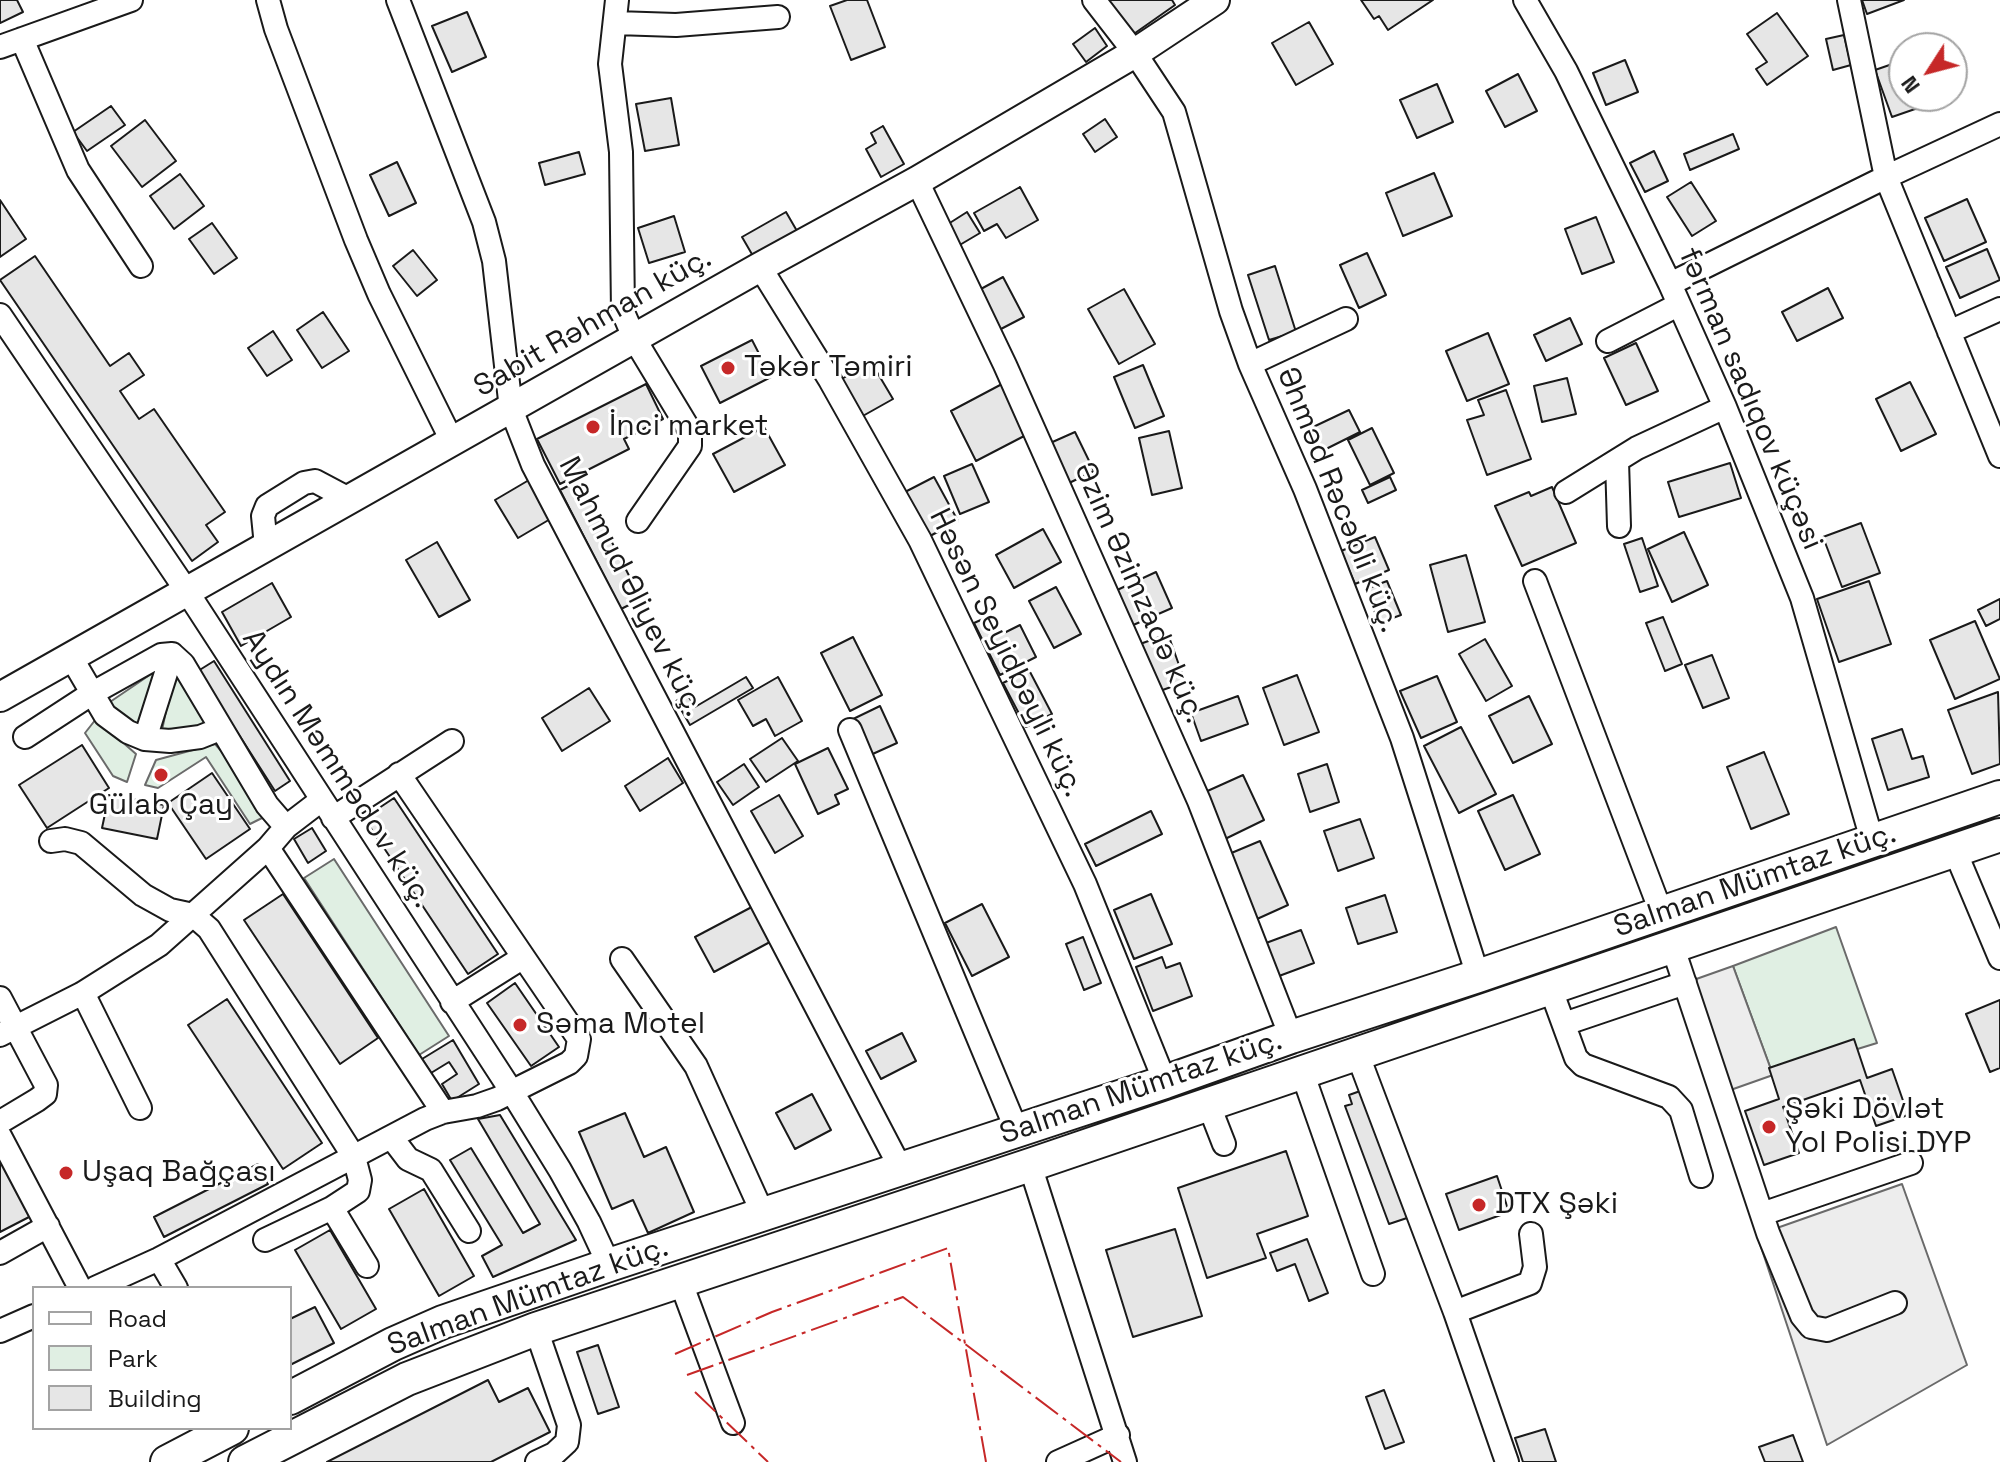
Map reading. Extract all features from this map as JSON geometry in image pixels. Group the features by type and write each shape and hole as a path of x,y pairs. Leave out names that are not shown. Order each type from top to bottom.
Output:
{"highway":[{"name":"Salman Mümtaz küç.","path":"292,1397 393,1344 443,1322 1165,1082 2000,797"},
{"path":"245,1462 407,1379 536,1329 1030,1165 2000,835"},
{"path":"1661,912 1672,945"},
{"path":"1017,1131 1030,1165"},
{"path":"768,1212 785,1246"},
{"path":"609,1265 622,1299"},
{"path":"167,1462 228,1430"}],"main road":[{"name":"Sabit Rəhman küç.","path":"0,697 917,181 1135,53 1215,0"}],"street":[{"path":"0,47 131,0"},
{"path":"268,0 276,29 356,240 379,294 452,441"},
{"name":"Mahmud Əliyev küç.","path":"398,0 484,222 494,261 511,409 533,465 901,1169"},
{"path":"617,0 610,64 621,152 623,312 635,340 690,431 690,446 638,521"},
{"name":"Əhməd Rəcəbli küç.","path":"1094,0 1135,53 1174,112 1231,311 1250,364 1305,489 1402,738 1478,976"},
{"name":"fərman sadıqov küçəsi","path":"1525,0 1566,71 1725,407 1802,598 1872,840"},
{"path":"1849,0 1886,177 2000,456"},
{"path":"616,23 676,25 778,17"},
{"path":"22,39 78,170 141,266"},
{"path":"1608,341 1674,294 1886,177 2000,124"},
{"name":"Əzim Əzimzadə küç.","path":"917,181 1005,365 1199,801 1291,1037"},
{"name":"Həsən Seyidbəyli küç.","path":"760,267 830,380 920,540 1085,884 1165,1082"},
{"path":"1949,332 2000,309"},
{"name":"Aydın Məmmədov küç.","path":"0,315 186,590 512,1092 560,1170 609,1265"},
{"path":"1250,364 1346,319"},
{"path":"1566,492 1637,448 1725,407"},
{"path":"1617,461 1619,526"},
{"path":"1535,581 1661,912"},
{"path":"25,737 91,694 161,655 172,654 183,664 267,805 286,827"},
{"path":"145,739 172,654"},
{"path":"71,657 105,715 128,732 145,739 170,741 200,737 220,729"},
{"path":"850,730 1017,1131"},
{"path":"8,1030 83,993 159,945 268,848 286,827 399,774 452,741"},
{"path":"100,1286 159,1259 443,1112 477,1106 512,1092 569,1063 576,1056 579,1039 399,774"},
{"path":"51,841 65,839 81,843 143,895 170,910 193,915 209,929 354,1157 360,1180 358,1191 332,1208 265,1240"},
{"path":"268,848 443,1112"},
{"path":"1955,851 2000,958"},
{"path":"1672,945 1762,1214 1802,1316 1811,1327 1827,1330 1895,1303"},
{"path":"452,1002 522,958"},
{"path":"622,959 696,1066 768,1212"},
{"path":"1564,1024 1685,983"},
{"path":"1550,987 1576,1058 1583,1065 1669,1097 1681,1110 1701,1176"},
{"path":"83,993 140,1108"},
{"path":"0,998 8,1030 46,1085 45,1094 0,1122"},
{"path":"1357,1053 1455,1312 1507,1462"},
{"path":"1302,1072 1373,1274"},
{"path":"1208,1103 1224,1144"},
{"path":"0,1136 79,1286"},
{"path":"392,1138 408,1159 431,1170 469,1231"},
{"path":"1762,1214 1911,1163"},
{"path":"1030,1165 1125,1462"},
{"path":"332,1208 367,1266"},
{"path":"0,1253 48,1226"},
{"path":"1455,1312 1530,1283 1535,1267 1531,1234"},
{"path":"159,1259 175,1286"},
{"path":"680,1280 733,1423"},
{"path":"0,1331 32,1317"},
{"path":"536,1329 569,1425 567,1442 554,1454 537,1462"},
{"path":"1058,1462 1118,1435"}],"green space":[{"path":"175,668 209,728 161,735"},
{"path":"157,670 140,729 107,704"},
{"path":"96,719 136,754 127,782 113,776 85,733"},
{"path":"215,744 266,816 250,824 206,757 158,788 145,785 156,760"},
{"path":"334,859 449,1036 419,1055 304,878"},
{"path":"1836,927 1877,1043 1773,1075 1733,966"}],"shaded area":[{"path":"1733,966 1773,1075 1722,1093 1685,983"},
{"path":"1902,1184 1967,1365 1827,1445 1757,1235"}],"building":[{"path":"0,0 17,0 23,12 0,23"},
{"path":"847,0 867,0 885,47 851,60 830,6"},
{"path":"1102,0 1172,0 1175,5 1128,38"},
{"path":"1361,0 1433,0 1388,30 1379,16 1374,19"},
{"path":"1862,0 1904,0 1867,14"},
{"path":"467,12 486,57 452,72 432,26"},
{"path":"1777,13 1808,56 1767,85 1756,69 1767,62 1747,34"},
{"path":"1309,22 1333,64 1296,85 1272,43"},
{"path":"1095,28 1107,46 1086,62 1073,44"},
{"path":"1844,35 1851,65 1833,70 1826,39"},
{"path":"1625,60 1638,92 1606,105 1593,73"},
{"path":"1888,66 1888,106 1875,70"},
{"path":"1518,74 1537,111 1505,127 1486,91"},
{"path":"1437,84 1453,122 1417,138 1400,100"},
{"path":"671,98 679,145 645,151 636,104"},
{"path":"111,106 125,125 87,151 73,132"},
{"path":"1890,112 1906,112 1892,117"},
{"path":"1105,119 1117,137 1095,152 1083,134"},
{"path":"145,120 176,161 142,187 111,146"},
{"path":"883,126 904,164 881,177 866,149 876,143 871,133"},
{"path":"1733,134 1739,149 1690,170 1684,154"},
{"path":"1654,151 1668,181 1645,192 1630,163"},
{"path":"579,152 585,174 545,185 539,163"},
{"path":"397,162 416,203 389,216 370,175"},
{"path":"1434,173 1452,216 1403,236 1386,193"},
{"path":"180,174 204,206 174,229 150,196"},
{"path":"1691,182 1716,221 1692,236 1667,197"},
{"path":"1020,187 1038,220 1006,238 997,224 984,231 974,213"},
{"path":"1967,199 1986,242 1944,261 1925,218"},
{"path":"0,200 26,239 0,257"},
{"path":"786,212 797,231 753,256 742,237"},
{"path":"967,212 980,233 958,246 945,226"},
{"path":"674,216 685,252 649,263 638,228"},
{"path":"1596,217 1614,262 1582,274 1565,229"},
{"path":"212,223 237,258 214,274 189,239"},
{"path":"1987,249 2000,280 1960,298 1946,267"},
{"path":"413,250 437,280 417,296 393,266"},
{"path":"1367,253 1386,295 1359,308 1340,265"},
{"path":"35,256 110,366 129,353 144,375 120,391 139,419 154,409 225,512 206,525 218,542 192,561 0,280"},
{"path":"1275,266 1296,332 1269,340 1248,275"},
{"path":"1003,277 1024,317 999,330 979,290"},
{"path":"1828,288 1843,318 1797,341 1782,312"},
{"path":"1124,289 1155,344 1119,364 1088,309"},
{"path":"323,312 349,351 322,368 297,330"},
{"path":"1570,318 1582,344 1546,361 1534,335"},
{"path":"273,331 292,360 267,376 248,348"},
{"path":"1488,333 1509,384 1467,401 1446,351"},
{"path":"752,340 771,377 720,403 701,366"},
{"path":"1636,343 1658,391 1626,405 1604,358"},
{"path":"871,362 893,399 861,417 840,380"},
{"path":"1143,365 1164,416 1135,428 1114,377"},
{"path":"1567,378 1576,414 1542,422 1534,386"},
{"path":"1910,382 1936,434 1901,451 1876,399"},
{"path":"646,384 663,419 624,439 629,449 560,484 537,439"},
{"path":"1002,384 1028,434 976,461 951,411"},
{"path":"1506,390 1531,459 1487,475 1467,420 1484,415 1478,400"},
{"path":"1349,410 1360,432 1322,451 1311,428"},
{"path":"764,427 785,465 734,492 713,454"},
{"path":"1372,428 1394,473 1370,485 1348,440"},
{"path":"1169,431 1182,488 1152,495 1139,438"},
{"path":"1075,432 1094,471 1067,484 1048,444"},
{"path":"1730,463 1741,498 1679,517 1668,482"},
{"path":"972,464 989,502 960,514 944,476"},
{"path":"934,477 958,521 930,536 905,492"},
{"path":"1390,477 1396,490 1368,503 1362,490"},
{"path":"529,480 552,518 518,538 495,500"},
{"path":"580,480 641,599 621,609 560,490"},
{"path":"1552,487 1576,543 1522,566 1495,506 1529,492 1531,496"},
{"path":"1861,523 1880,573 1842,587 1823,537"},
{"path":"1043,529 1061,562 1014,588 996,555"},
{"path":"1684,532 1708,585 1672,602 1648,549"},
{"path":"1375,537 1389,570 1355,584 1341,551"},
{"path":"1642,538 1658,586 1640,592 1624,544"},
{"path":"437,542 470,600 439,617 406,560"},
{"path":"1466,555 1485,622 1448,632 1430,565"},
{"path":"1156,572 1172,608 1131,626 1115,591"},
{"path":"1387,581 1401,615 1379,623 1366,589"},
{"path":"1869,581 1891,644 1839,662 1817,599"},
{"path":"272,583 291,617 241,646 222,612"},
{"path":"1056,587 1081,634 1054,648 1029,601"},
{"path":"2000,599 2000,619 1986,626 1978,610"},
{"path":"992,615 1002,634 1020,625 1036,657 1000,675 974,623"},
{"path":"1663,617 1682,664 1665,671 1646,623"},
{"path":"1975,621 2000,679 1955,699 1930,640"},
{"path":"1168,634 1185,682 1157,692 1140,644"},
{"path":"853,637 882,695 850,711 821,653"},
{"path":"1485,639 1512,686 1486,701 1459,654"},
{"path":"1712,655 1729,698 1703,708 1685,665"},
{"path":"214,661 290,781 275,791 198,671"},
{"path":"1029,670 1052,714 1026,727 1003,683"},
{"path":"1297,675 1319,732 1284,745 1263,688"},
{"path":"1437,676 1457,722 1421,738 1400,691"},
{"path":"746,677 753,688 690,725 676,701 687,694 695,707"},
{"path":"778,677 802,721 775,736 766,719 753,726 738,700"},
{"path":"589,688 610,721 562,751 542,718"},
{"path":"1998,692 2000,764 1972,774 1948,710"},
{"path":"1238,696 1248,724 1201,741 1191,713"},
{"path":"1529,696 1552,744 1513,763 1489,716"},
{"path":"880,706 897,743 866,757 849,721"},
{"path":"1461,727 1496,794 1459,813 1424,746"},
{"path":"1902,729 1912,759 1923,756 1929,777 1888,790 1872,739"},
{"path":"782,738 798,761 766,782 750,759"},
{"path":"82,745 109,788 47,828 19,785"},
{"path":"828,748 848,789 835,795 839,804 818,814 795,764"},
{"path":"1764,752 1789,814 1751,829 1727,767"},
{"path":"668,758 683,783 640,811 625,786"},
{"path":"744,764 759,787 733,805 717,782"},
{"path":"1327,764 1339,802 1310,812 1298,774"},
{"path":"212,773 250,829 206,859 168,803"},
{"path":"1243,775 1264,820 1225,839 1203,793"},
{"path":"109,795 164,805 157,839 102,828"},
{"path":"779,795 803,836 775,853 751,811"},
{"path":"1513,795 1540,854 1505,870 1478,811"},
{"path":"394,798 498,954 468,974 364,818"},
{"path":"1151,811 1162,834 1096,866 1085,844"},
{"path":"1360,819 1374,858 1338,871 1324,831"},
{"path":"312,828 326,851 308,863 294,839"},
{"path":"1260,841 1288,905 1257,919 1229,854"},
{"path":"283,894 378,1038 340,1064 244,920"},
{"path":"1151,894 1172,944 1134,959 1114,910"},
{"path":"1385,895 1397,932 1358,944 1346,908"},
{"path":"765,900 783,935 714,972 695,937"},
{"path":"982,904 1009,957 972,976 945,923"},
{"path":"1301,930 1314,963 1279,976 1266,943"},
{"path":"1083,937 1101,983 1084,990 1066,944"},
{"path":"1162,957 1166,968 1180,963 1192,996 1153,1011 1136,967"},
{"path":"515,983 559,1047 531,1066 487,1003"},
{"path":"227,999 322,1143 283,1169 188,1025"},
{"path":"2000,1000 2000,1068 1990,1072 1966,1014"},
{"path":"902,1033 916,1061 881,1079 866,1051"},
{"path":"1854,1039 1867,1078 1892,1069 1908,1115 1876,1126 1860,1080 1783,1107 1799,1153 1764,1165 1745,1111 1779,1099 1769,1068"},
{"path":"453,1040 479,1084 452,1101 442,1084 457,1074 449,1062 431,1073 422,1059"},
{"path":"1363,1090 1410,1217 1389,1224 1345,1106 1352,1104 1349,1095"},
{"path":"812,1094 831,1130 795,1149 776,1113"},
{"path":"625,1113 644,1157 666,1147 694,1212 648,1233 633,1200 612,1209 579,1132"},
{"path":"500,1115 576,1240 493,1277 482,1256 502,1245 450,1160 471,1148 523,1233 540,1224 478,1119"},
{"path":"1286,1151 1308,1216 1257,1234 1266,1258 1207,1278 1178,1188"},
{"path":"0,1158 31,1216 0,1232"},
{"path":"258,1164 268,1184 164,1237 154,1217"},
{"path":"1497,1176 1509,1212 1459,1230 1446,1194"},
{"path":"424,1189 474,1276 439,1296 389,1209"},
{"path":"1175,1229 1202,1316 1133,1337 1106,1250"},
{"path":"330,1230 376,1309 341,1329 295,1250"},
{"path":"1307,1239 1328,1293 1309,1301 1295,1264 1277,1271 1270,1253"},
{"path":"315,1307 334,1343 292,1364 292,1318"},
{"path":"598,1345 619,1407 598,1414 577,1352"},
{"path":"488,1380 499,1402 528,1388 550,1432 491,1462 327,1462"},
{"path":"1384,1390 1404,1442 1385,1449 1366,1397"},
{"path":"1545,1429 1556,1462 1523,1462 1515,1438"},
{"path":"1793,1435 1803,1462 1765,1462 1759,1447"}],"power":[{"path":"675,1354 772,1312 948,1248 986,1462"},
{"path":"687,1375 903,1297 1121,1462"},
{"path":"695,1392 768,1462"}],"place":[{"name":"Təkər Təmiri","path":"728,368"},
{"name":"İnci market","path":"593,427"},
{"name":"Gülab Çay","path":"161,775"},
{"name":"Səma Motel","path":"520,1025"},
{"name":"Şəki Dövlət Yol Polisi DYP","path":"1769,1127"},
{"name":"Uşaq Bağçası","path":"66,1173"},
{"name":"DTX Şəki","path":"1479,1205"}]}
